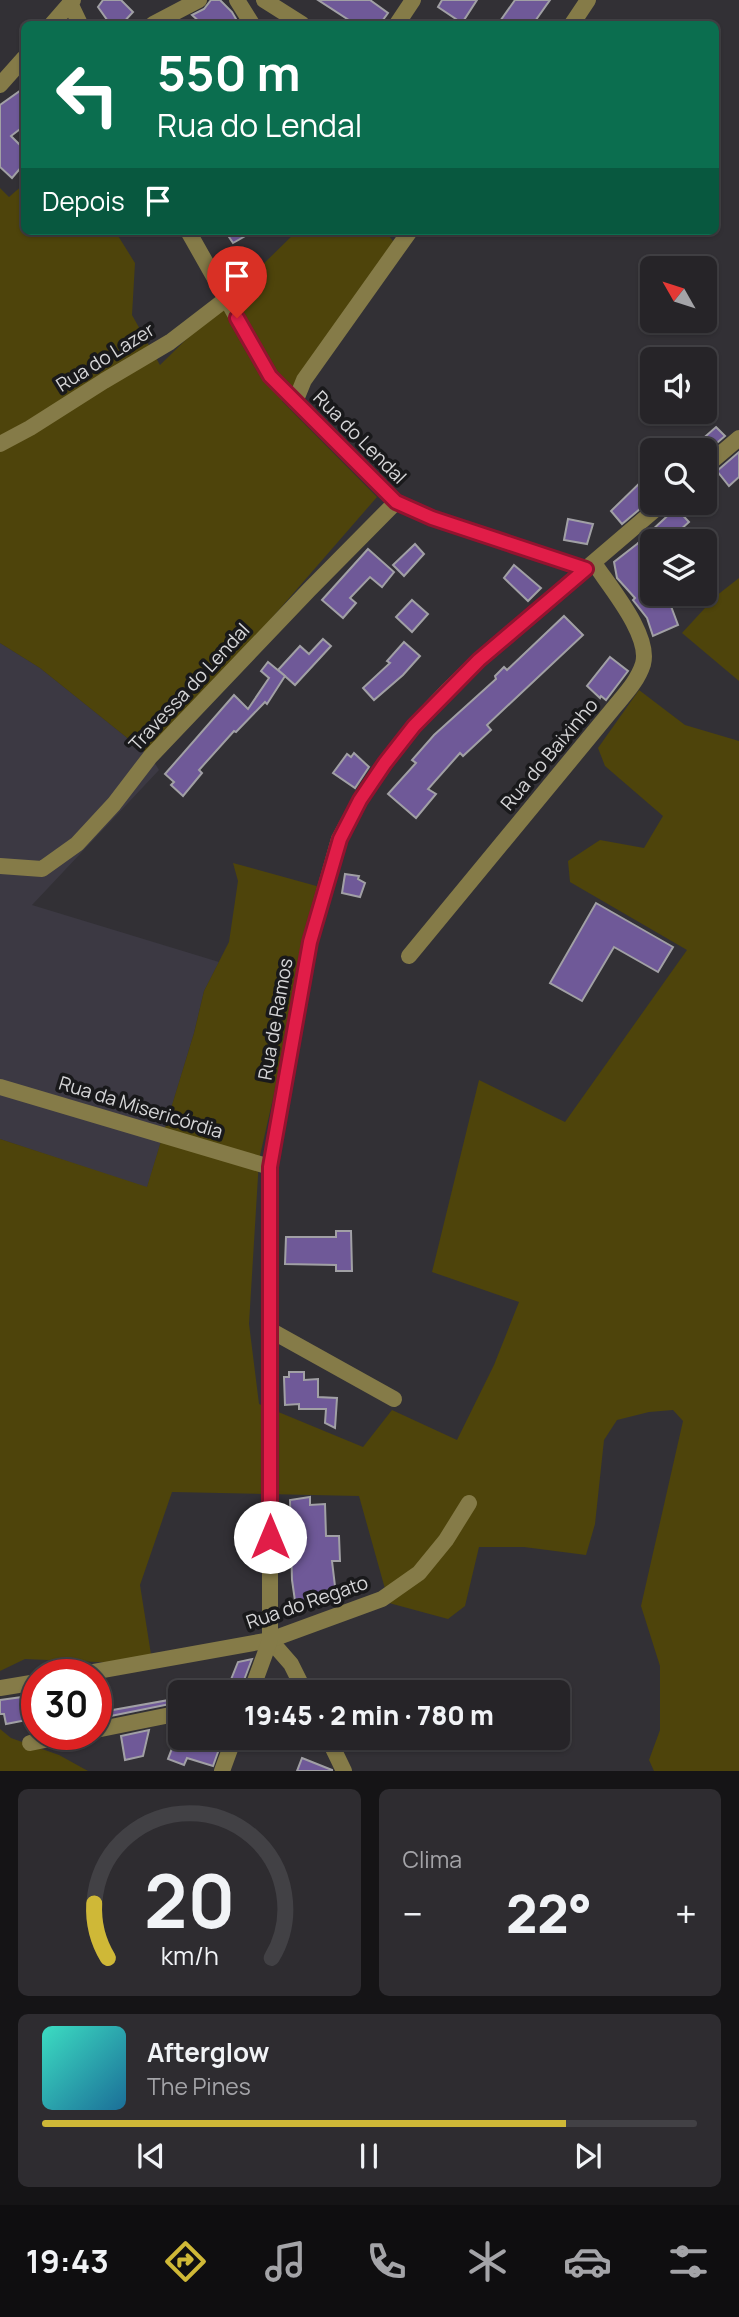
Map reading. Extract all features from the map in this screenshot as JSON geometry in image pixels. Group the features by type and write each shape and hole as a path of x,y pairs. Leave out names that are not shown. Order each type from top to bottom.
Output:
{"street":[{"path":"159,21 199,0"},
{"path":"237,0 250,21"},
{"path":"264,0 297,21"},
{"path":"574,21 588,0"},
{"path":"54,21 71,1 79,21"},
{"path":"398,21 408,2"},
{"path":"0,85 21,61"},
{"name":"Rua do Lendal","path":"190,235 270,376 396,502 432,518 590,566"},
{"path":"295,402 304,380 407,235"},
{"name":"Rua do Lazer","path":"0,444 170,341 226,299"},
{"path":"717,457 739,438"},
{"name":"Travessa do Lendal","path":"0,866 41,869 78,844 114,804 150,757 396,502"},
{"name":"Rua de Ramos","path":"270,1640 270,1167 310,942 340,839 360,800 414,726 479,660 649,515"},
{"name":"Rua do Baixinho","path":"409,956 633,684 643,663 643,644 636,627 590,566"},
{"name":"Rua da Misericórdia","path":"0,1087 270,1167"},
{"path":"270,1330 394,1399"},
{"name":"Rua do Regato","path":"112,1669 270,1640 382,1599 419,1573 446,1540 469,1503"},
{"path":"255,1680 270,1640 291,1664 299,1680"},
{"path":"0,1688 21,1685"},
{"path":"112,1727 168,1715"},
{"path":"222,1771 230,1750"},
{"path":"334,1750 344,1771"}],"shaded area":[{"path":"21,187 21,235 118,235 135,263 132,315 160,365 293,235 388,235 397,246 282,401 377,497 151,757 40,668 0,643 0,188 9,197"},
{"path":"739,578 739,681 682,633 707,606 717,606 717,595"},
{"path":"0,643 40,668 151,757 159,770 32,905 219,962 204,991 147,1188 0,1139"},
{"path":"639,690 685,725 739,741 739,1771 654,1771 649,1760 660,1730 660,1666 641,1606 683,1421 673,1410 649,1412 617,1420 604,1440 595,1524 586,1555 524,1547 479,1547 465,1606 448,1619 389,1603 359,1496 172,1492 140,1585 153,1667 112,1663 112,1659 21,1659 0,1671 0,1139 147,1187 194,1033 204,991 229,942 238,881 233,863 320,887 304,934 289,1028 259,1160 249,1324 259,1404 363,1447 392,1410 457,1440 494,1365 519,1302 432,1272 479,1080 565,1122 687,950 570,882 568,861 600,840 644,848 663,816 605,766 598,748"},
{"path":"0,1729 21,1742 21,1750 45,1750 88,1771 0,1771"}],"building":[{"path":"103,0 121,0 133,12 125,21 108,21 98,7"},
{"path":"211,0 220,0 236,19 199,21 192,15 204,9"},
{"path":"318,0 370,0 388,13 382,21 350,21"},
{"path":"442,0 477,0 463,21 438,7"},
{"path":"515,0 550,0 535,21 500,21"},
{"path":"21,90 21,128 11,136 21,146 21,168 12,178 0,167 0,105"},
{"path":"228,235 247,235 233,243"},
{"path":"716,427 725,436 717,443 717,438 704,438"},
{"path":"739,452 739,477 729,486 717,471"},
{"path":"640,483 640,509 622,524 611,511"},
{"path":"668,515 682,515 689,522 681,529 653,529"},
{"path":"568,519 593,524 587,544 564,540"},
{"path":"640,541 640,606 671,606 678,625 653,636 647,618 633,600 635,598 617,578 614,562"},
{"path":"415,544 424,554 404,576 393,565"},
{"path":"368,549 394,572 382,587 370,577 350,598 356,603 343,618 322,600"},
{"path":"514,565 541,588 528,601 504,578"},
{"path":"412,600 428,614 412,632 396,617"},
{"path":"564,616 583,635 487,725 491,730 463,756 460,753 428,789 436,794 416,818 388,794 416,763 412,760 434,735 496,679 495,676 504,667 507,670"},
{"path":"323,639 331,646 295,685 278,670 300,646 309,654"},
{"path":"404,642 420,656 374,700 363,688 390,663 387,661"},
{"path":"610,657 628,671 606,700 587,686"},
{"path":"268,662 285,676 267,704 265,702 234,731 199,770 202,773 183,796 171,785 174,782 165,774 234,695 248,709 269,678 261,671"},
{"path":"354,753 369,767 355,788 333,773 347,754 351,757"},
{"path":"345,874 359,876 358,879 365,883 360,897 342,893"},
{"path":"596,903 673,947 658,972 614,947 582,1001 550,983"},
{"path":"336,1231 351,1231 352,1271 336,1271 336,1265 285,1264 286,1237 336,1237"},
{"path":"289,1372 304,1372 304,1380 318,1379 318,1397 337,1398 335,1428 325,1423 326,1409 299,1409 299,1404 285,1405 284,1377 289,1377"},
{"path":"310,1497 310,1505 325,1504 326,1536 339,1536 340,1561 332,1561 337,1603 296,1608 292,1580 290,1500"},
{"path":"252,1659 244,1680 231,1680 238,1662"},
{"path":"21,1697 21,1721 6,1724 4,1714 0,1714 0,1700"},
{"path":"168,1700 168,1704 112,1716 112,1710"},
{"path":"149,1730 143,1756 125,1760 121,1736"},
{"path":"171,1750 219,1750 213,1766 187,1758 184,1765 168,1759"},
{"path":"302,1758 332,1770 332,1771 297,1771"}],"route":[{"path":"237,318 270,376 396,502 432,518 586,569 479,660 414,726 360,800 340,839 323,890 310,942 270,1167 270,1537"}]}
